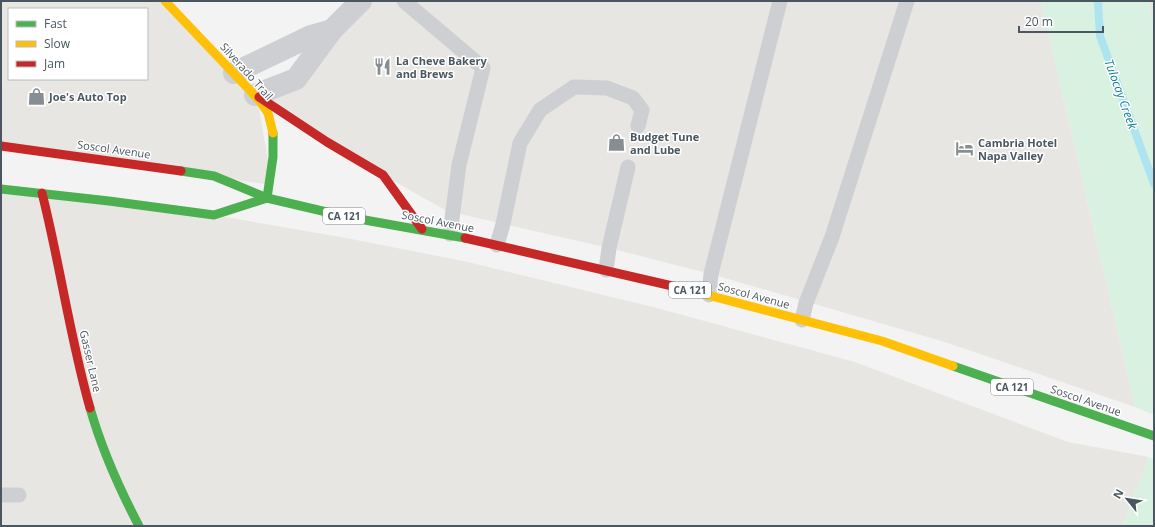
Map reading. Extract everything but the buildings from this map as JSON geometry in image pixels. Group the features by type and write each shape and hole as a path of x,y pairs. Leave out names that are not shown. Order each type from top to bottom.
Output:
{"main road":[{"name":"Silverado Trail","path":"165,1 255,95 266,109 273,130 274,151 268,198"},
{"path":"255,95 327,142 383,175 422,229"},
{"name":"Soscol Avenue","path":"1,146 214,176 268,198 348,217 450,234 709,295 882,341 1154,436"},
{"path":"1,189 214,215 268,198"},
{"name":"Gasser Lane","path":"42,193 52,232 80,370 96,429 117,483 140,526"}],"street":[{"path":"255,95 296,79 332,30 361,1"},
{"path":"234,73 311,36 332,30"}],"lane":[{"path":"404,1 483,68 459,166 450,234"},
{"path":"709,295 711,274 780,1"},
{"path":"802,320 806,303 832,237 908,1"},
{"path":"497,245 504,224 520,143 540,110 574,86 607,88 633,98 642,110 638,126"},
{"path":"606,270 609,248 628,167"},
{"path":"1,495 19,495"}],"shaded area":[{"path":"1,1 165,1 255,95 296,79 361,1 1041,1 1135,407 945,342 711,274 609,248 447,211 383,175 257,96 272,185 1,146"},
{"path":"1148,1 1154,1 1154,37"},
{"path":"1,189 214,215 346,238 468,262 657,308 855,362 1068,442 1149,457 1122,526 1,526"}],"green space":[{"path":"1041,1 1148,1 1154,37 1154,415 1135,407"},
{"path":"1149,457 1154,459 1154,526 1122,526"}],"waterway":[{"name":"Tulocay Creek","path":"1098,1 1100,36 1154,184"}],"traffic: fast":[{"path":"273,133 273,157 267,198 348,217 465,238"},
{"path":"181,171 214,176 267,198"},
{"path":"1,189 214,215 267,198"},
{"path":"953,366 1154,436"},
{"path":"90,408 100,439 112,468 139,526"}],"traffic: slow":[{"path":"165,1 259,100 268,113 273,133"},
{"path":"681,288 882,341 953,366"}],"traffic: jam":[{"path":"259,97 327,142 383,175 422,229"},
{"path":"1,146 181,171"},
{"path":"42,193 90,408"},
{"path":"465,238 681,288"}],"place":[{"name":"La Cheve Bakery and Brews","path":"383,66"},
{"name":"Joe's Auto Top","path":"36,96"},
{"name":"Budget Tune and Lube","path":"617,142"},
{"name":"Cambria Hotel Napa Valley","path":"965,148"}]}
